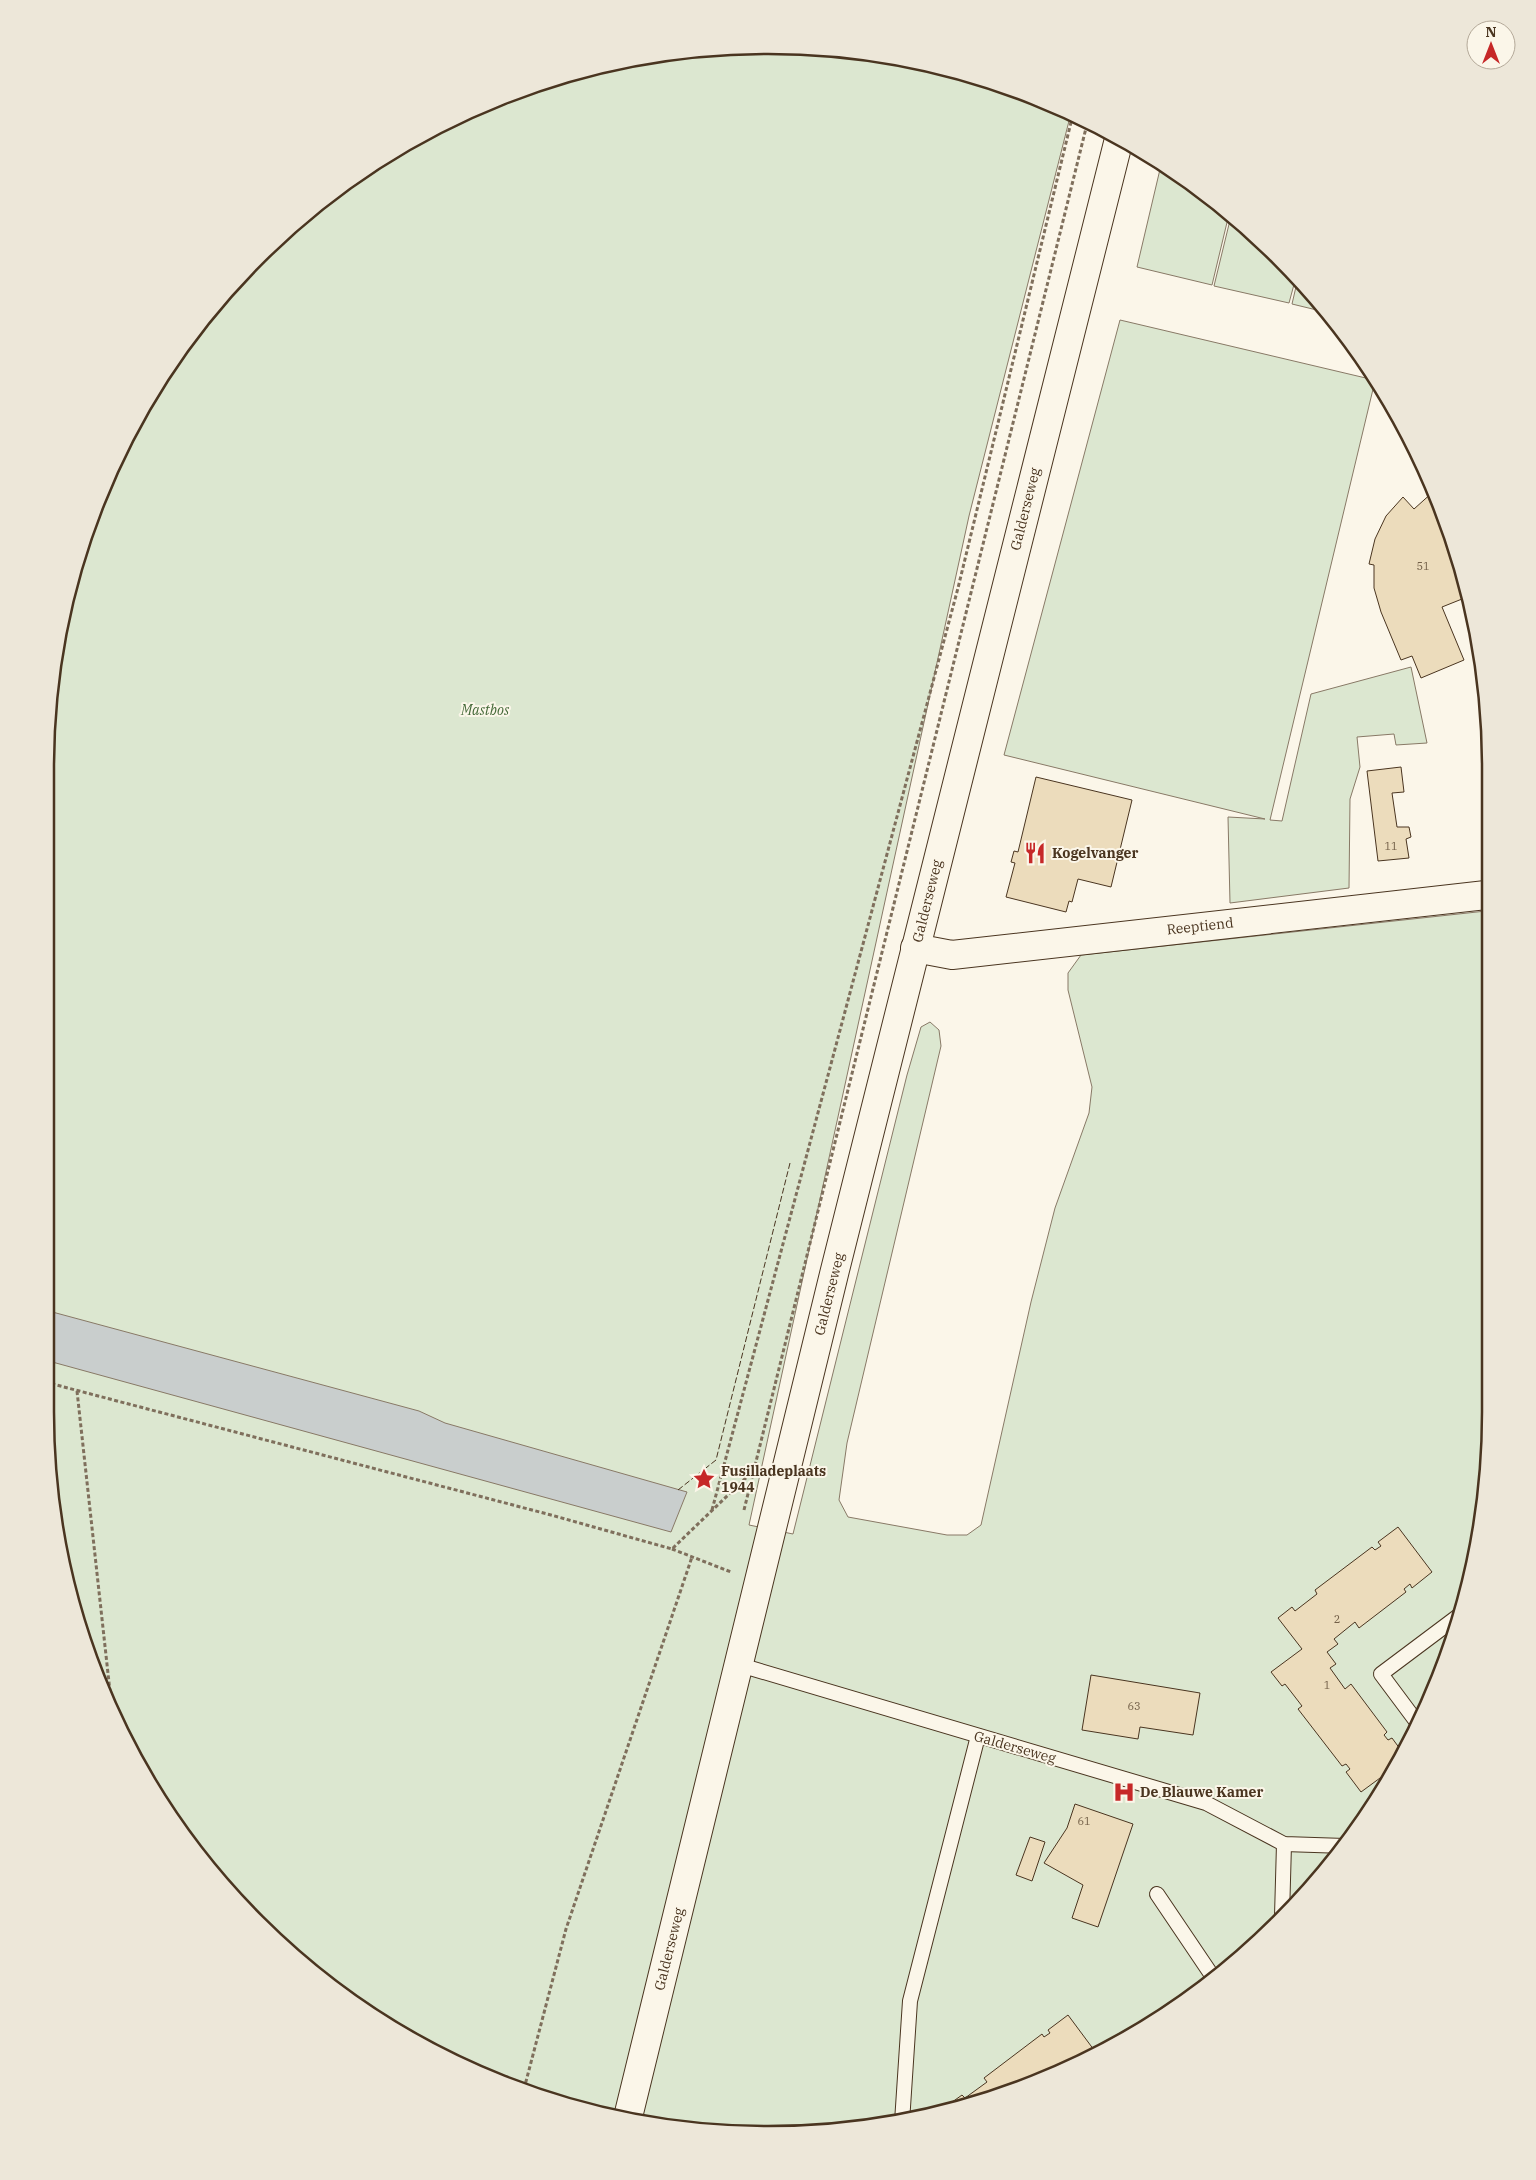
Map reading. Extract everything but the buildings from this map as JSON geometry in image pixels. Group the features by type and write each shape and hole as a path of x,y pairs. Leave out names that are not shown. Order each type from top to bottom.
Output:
{"street":[{"name":"Galderseweg","path":"629,2113 915,948 1117,145"},
{"name":"Reeptiend","path":"915,948 952,955 1482,895"}],"lane":[{"path":"1414,1718 1381,1674 1450,1621"},
{"name":"Galderseweg","path":"740,1665 1206,1802 1284,1844 1336,1846"},
{"path":"903,2114 910,2001 978,1736"},
{"path":"1282,1907 1284,1844"},
{"path":"1157,1894 1210,1973"}],"path":[{"path":"712,1510 958,588 1071,121"},
{"path":"672,1549 752,1472 1086,128"},
{"path":"54,1385 551,1515 672,1549 761,1580"},
{"path":"77,1391 110,1689"},
{"path":"525,2083 566,1929 692,1557"}],"green space":[{"name":"Mastbos","path":"721,55 815,55 907,67 953,78 998,92 1069,120 969,516 749,1525 793,1534 907,1075 921,1027 930,1022 939,1030 941,1046 847,1443 839,1500 848,1517 947,1535 967,1535 981,1525 1031,1302 1055,1208 1089,1113 1092,1087 1068,990 1068,973 1081,955 1482,911 1482,1412 1481,1459 1476,1505 1469,1551 1458,1597 1428,1685 1409,1728 1387,1769 1362,1809 1335,1847 1273,1917 1203,1979 1165,2006 1125,2031 1084,2053 1041,2072 953,2102 907,2113 815,2125 768,2126 721,2125 629,2113 583,2102 495,2072 452,2053 411,2031 371,2006 333,1979 297,1949 231,1883 201,1847 149,1769 127,1728 92,1642 78,1597 67,1551 60,1505 55,1459 54,1412 55,721 67,629 78,583 92,538 127,452 149,411 174,371 201,333 231,297 297,231 333,201 411,149 452,127 495,108 583,78 629,67"},
{"path":"1160,171 1203,201 1227,221 1212,285 1137,267"},
{"path":"1229,223 1294,285 1289,303 1214,286"},
{"path":"1296,287 1316,310 1292,304"},
{"path":"1120,320 1366,378 1373,389 1270,820 1282,821 1311,694 1411,667 1427,743 1396,745 1394,734 1357,737 1360,767 1350,799 1349,888 1230,903 1228,817 1265,819 1004,755"}],"shaded area":[{"path":"54,1312 419,1411 445,1423 687,1492 671,1532 54,1362"}],"fence":[{"path":"678,1490 716,1460 790,1163"}],"place":[{"name":"Kogelvanger","path":"1035,853"},
{"name":"Fusilladeplaats 1944","path":"704,1479"},
{"name":"De Blauwe Kamer","path":"1124,1792"}]}
